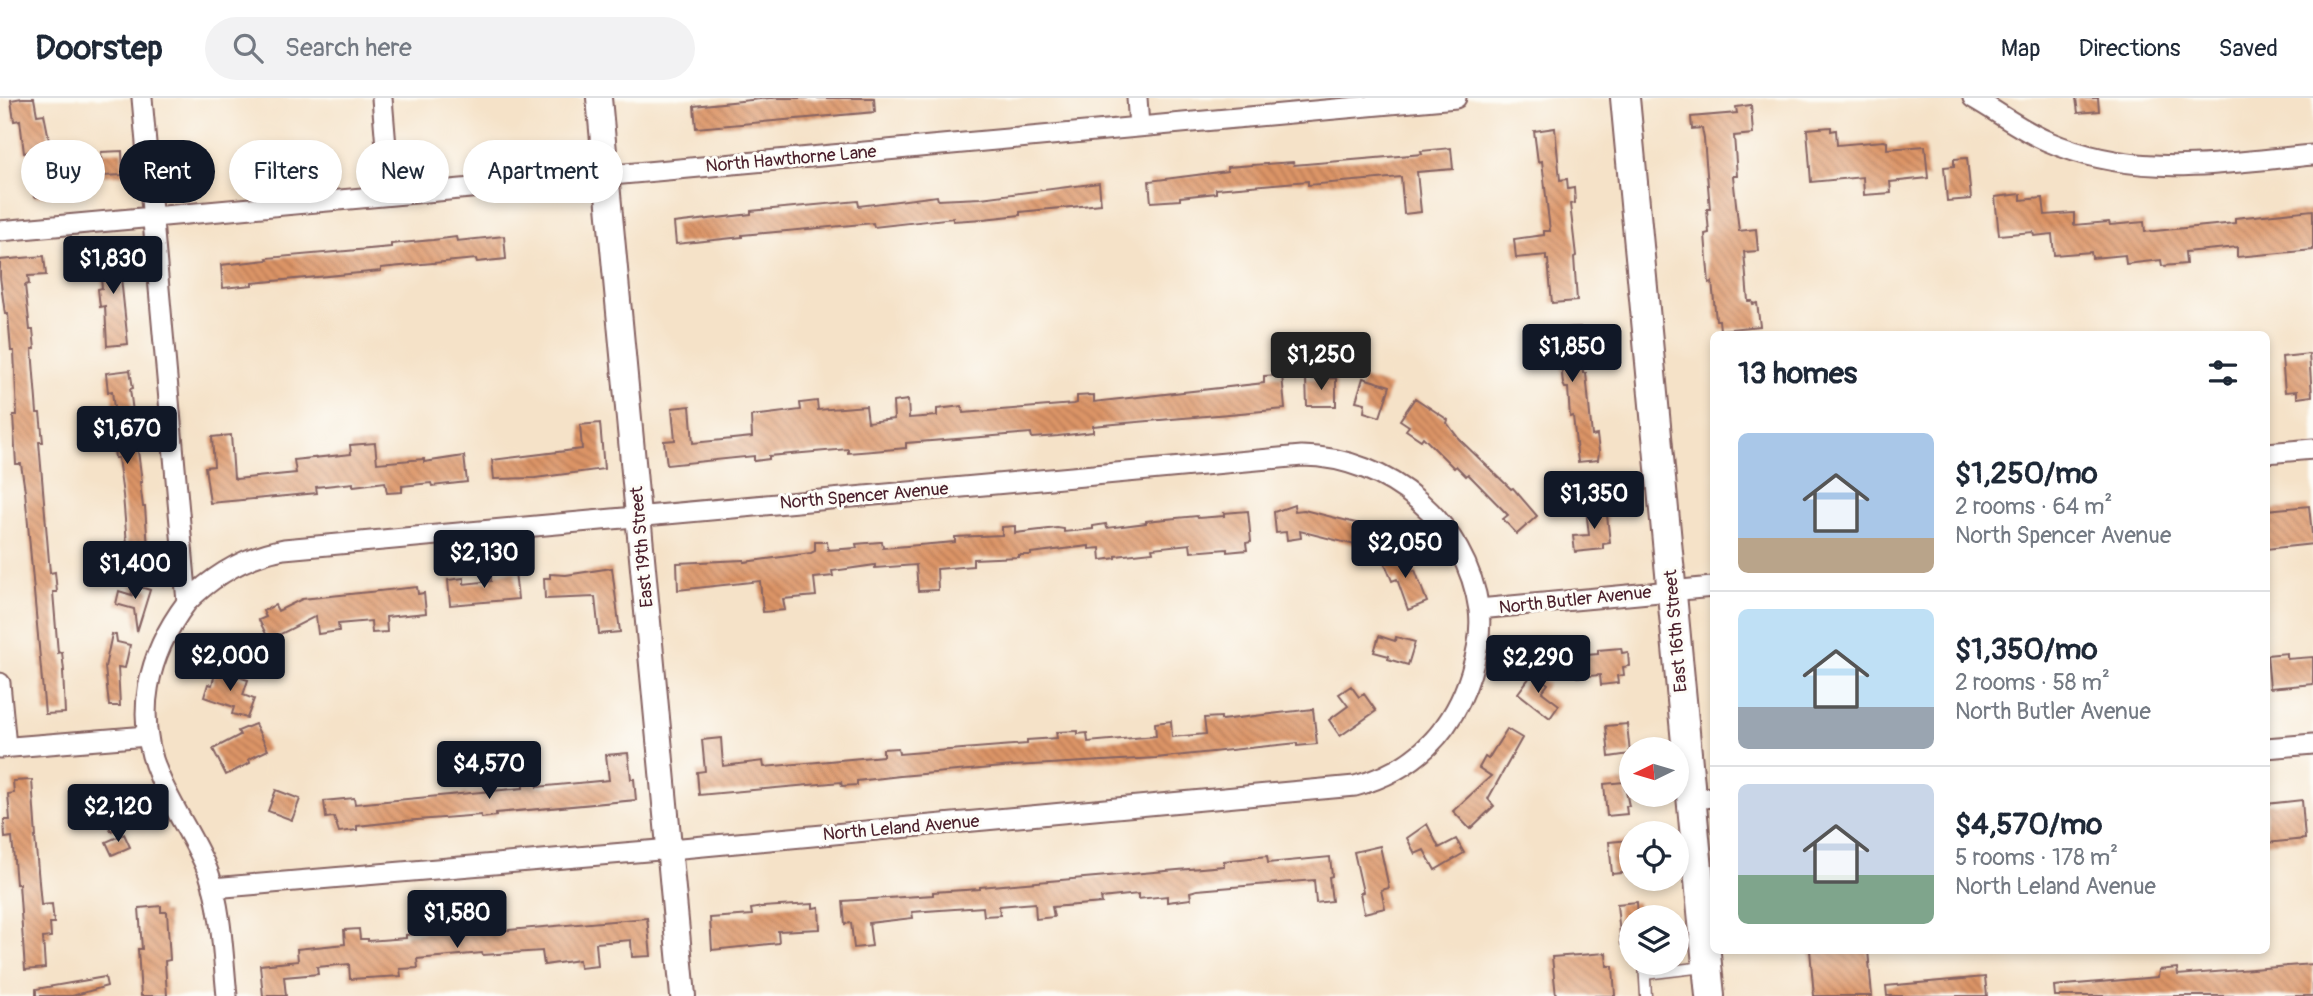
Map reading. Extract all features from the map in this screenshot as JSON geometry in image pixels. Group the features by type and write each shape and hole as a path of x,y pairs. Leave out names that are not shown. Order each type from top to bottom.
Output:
{"main road":[{"name":"East 16th Street","path":"1625,98 1672,591 1702,798 1710,996"}],"street":[{"path":"142,98 187,602"},
{"path":"382,98 385,140"},
{"name":"East 19th Street","path":"599,98 603,140"},
{"path":"1137,98 1139,127"},
{"name":"North Hawthorne Lane","path":"623,174 1456,98"},
{"path":"1973,98 2047,141 2090,156 2121,163 2178,167 2313,155"},
{"name":"North Hawthorne Lane","path":"0,231 356,198"},
{"name":"East 19th Street","path":"609,203 683,996"},
{"path":"2270,453 2313,449"},
{"name":"North Spencer Avenue","path":"227,996 213,888 207,870 160,779 147,736 146,711 155,656 165,634 187,602 225,571 253,557 277,550 1302,456 1350,463 1380,474 1431,511 1462,556 1472,579 1479,610"},
{"name":"North Butler Avenue","path":"1479,610 1710,587"},
{"name":"North Leland Avenue","path":"213,888 1340,789 1363,784 1385,776 1412,760 1440,734 1454,715 1467,687 1475,660 1479,641 1479,610"},
{"path":"0,683 3,747 147,736"},
{"path":"2270,748 2313,744"}],"lane":[{"path":"1689,969 1707,967"},
{"path":"1645,975 1646,996"}],"building":[{"path":"34,98 37,115 44,114 49,140 22,140 20,120 14,121 11,100"},
{"path":"770,98 874,98 875,112 696,128 694,106"},
{"path":"2076,98 2098,98 2099,111 2078,113"},
{"path":"1751,105 1753,134 1734,136 1737,176 1733,176 1739,231 1756,229 1758,251 1744,252 1748,301 1757,303 1760,326 1720,330 1719,320 1716,320 1712,282 1709,283 1705,234 1709,233 1707,209 1710,209 1704,139 1702,128 1692,129 1691,117 1737,113 1736,107"},
{"path":"1831,127 1831,131 1836,130 1837,145 1884,141 1887,142 1887,149 1925,146 1928,178 1890,182 1891,193 1864,195 1863,177 1811,182 1807,129"},
{"path":"1555,128 1560,180 1567,179 1568,189 1574,188 1575,203 1570,204 1576,256 1577,301 1552,303 1546,255 1516,258 1514,239 1544,235 1544,231 1550,231 1542,161 1538,162 1534,131"},
{"path":"1451,148 1453,169 1417,172 1421,212 1404,214 1401,177 1216,189 1216,193 1151,202 1149,181 1227,171 1227,167 1293,162 1294,165 1422,154 1421,151"},
{"path":"119,151 119,175 105,176 105,152"},
{"path":"1967,158 1971,199 1947,201 1944,167 1954,166 1954,159"},
{"path":"1099,183 1101,204 1020,212 1020,215 983,219 953,221 953,218 874,227 873,223 676,244 674,223 751,214 751,211 858,201 859,206 937,196 938,200 981,198"},
{"path":"2021,194 2021,200 2043,198 2045,215 2074,213 2074,225 2144,222 2145,232 2235,223 2235,218 2313,210 2313,250 2237,257 2237,247 2185,252 2186,264 2162,266 2161,260 2126,264 2125,255 2092,258 2091,252 2054,255 2052,234 2034,236 2033,232 1999,235 1995,197"},
{"path":"504,236 506,259 477,262 476,259 381,268 381,271 223,288 221,265 268,260 267,258 391,247 391,244 456,237 457,241"},
{"path":"120,246 128,344 107,346 105,306 100,307 98,289 102,288 98,248"},
{"path":"44,256 46,275 28,276 29,284 25,285 35,349 32,349 37,413 40,413 43,442 39,442 50,573 55,572 57,592 53,592 58,653 62,652 64,671 65,713 45,714 25,491 21,464 16,464 13,415 17,415 14,351 11,351 8,314 5,314 0,277 0,260"},
{"path":"1580,327 1592,436 1597,435 1599,452 1598,460 1578,462 1573,416 1570,417 1568,388 1563,384 1560,352 1535,353 1533,330"},
{"path":"2309,354 2312,396 2297,398 2297,391 2285,392 2282,357"},
{"path":"130,370 140,482 152,566 129,569 123,495 112,431 93,433 91,419 115,417 112,391 108,392 106,373"},
{"path":"1282,375 1285,409 1093,426 1093,432 1058,436 1032,438 1031,433 906,443 906,448 873,451 848,453 848,449 769,456 769,459 754,461 754,456 667,465 664,441 675,440 672,408 690,406 693,443 752,437 751,416 801,410 800,403 817,401 818,410 866,406 868,422 894,419 893,402 908,400 909,418 937,416 937,409 962,406 963,413 1074,404 1077,403 1077,396 1094,395 1094,402 1264,383 1264,376"},
{"path":"1336,378 1336,406 1307,406 1306,379"},
{"path":"1363,378 1390,386 1380,417 1364,412 1365,403 1356,401"},
{"path":"1415,398 1448,420 1447,423 1459,439 1513,488 1537,516 1517,534 1503,519 1508,515 1468,474 1466,476 1456,466 1454,468 1423,437 1421,440 1406,430 1409,426 1400,420"},
{"path":"600,423 604,469 535,478 494,479 492,460 582,449 580,425"},
{"path":"231,435 236,479 296,473 294,460 351,454 350,445 375,443 377,463 424,459 424,462 464,456 467,482 402,486 402,492 387,493 385,482 353,486 353,483 316,487 317,493 210,503 205,467 214,466 212,437"},
{"path":"1294,505 1295,511 1304,510 1368,526 1363,547 1300,531 1301,538 1287,540 1286,532 1276,533 1274,512"},
{"path":"1606,506 1610,543 1603,544 1603,549 1575,552 1573,536 1589,535 1586,509"},
{"path":"2309,506 2313,544 2270,549 2270,510"},
{"path":"1248,511 1251,542 1246,543 1247,550 1191,552 1190,544 1152,548 1153,552 1101,560 1100,548 1089,549 1089,546 1019,557 973,559 973,566 937,569 938,590 918,591 916,565 875,568 875,565 832,571 833,576 814,578 816,596 783,599 785,610 763,612 760,581 678,590 677,563 744,562 811,553 815,551 815,542 827,542 828,550 857,548 856,544 880,542 883,548 955,542 955,537 1002,535 1002,527 1015,526 1015,533 1057,528 1064,529 1064,532 1093,529 1093,526 1106,524 1107,528 1146,521 1224,516 1224,513"},
{"path":"1399,550 1408,573 1415,570 1427,602 1408,610 1397,579 1392,581 1382,556"},
{"path":"612,568 620,632 599,634 595,597 545,599 544,578 550,578 550,574 566,575"},
{"path":"515,572 518,599 450,605 448,580 464,578 464,584 491,581 491,574"},
{"path":"131,584 150,590 137,632 134,609 116,604 119,591 132,595"},
{"path":"417,587 418,594 424,593 426,613 386,617 387,632 372,633 371,621 338,624 339,631 318,634 316,616 269,640 259,620 266,617 263,611 275,605 278,611 302,599"},
{"path":"112,634 116,635 117,642 130,645 125,668 118,667 120,706 109,706 105,667"},
{"path":"1379,636 1395,641 1396,637 1415,642 1408,665 1374,652"},
{"path":"1621,648 1622,653 1628,652 1629,666 1623,667 1624,675 1617,676 1618,683 1601,685 1600,675 1577,677 1575,656"},
{"path":"2287,653 2287,659 2313,657 2313,684 2270,688 2270,655"},
{"path":"216,670 248,680 243,695 254,699 247,718 232,714 234,707 204,697 208,684 212,685"},
{"path":"1533,673 1548,684 1542,692 1559,705 1550,718 1518,693"},
{"path":"1351,686 1359,697 1364,694 1376,711 1340,736 1329,720 1348,706 1339,694"},
{"path":"1313,709 1317,744 1297,746 1297,743 1156,758 900,776 857,781 857,785 842,786 841,782 699,795 697,772 705,771 702,740 721,738 723,766 763,761 764,767 883,756 883,749 898,748 899,754 1027,744 1027,740 1057,738 1056,732 1087,733 1088,742 1156,736 1155,723 1171,721 1172,737 1206,734 1204,718 1221,717 1221,720"},
{"path":"255,724 268,750 226,775 213,749 240,735 238,731"},
{"path":"1627,724 1628,737 1619,737 1619,756 1609,757 1606,726"},
{"path":"1507,729 1522,738 1488,799 1494,806 1470,829 1453,811 1491,776 1479,768"},
{"path":"628,753 636,800 496,813 496,816 481,818 481,815 357,826 357,830 339,832 334,817 326,818 324,801 354,798 355,804 523,788 523,784 537,783 537,787 609,780 606,755"},
{"path":"32,780 41,905 52,904 54,923 50,923 51,937 43,938 45,968 25,970 19,884 16,884 12,837 5,838 4,820 10,820 8,794 14,793 13,781"},
{"path":"1619,782 1619,807 1626,807 1627,814 1607,816 1604,784"},
{"path":"276,790 300,799 292,820 268,811"},
{"path":"121,800 132,818 128,820 130,823 111,831 101,808"},
{"path":"2302,800 2305,839 2270,843 2270,804"},
{"path":"1427,824 1439,848 1456,839 1464,853 1435,870 1424,850 1415,854 1407,838"},
{"path":"124,834 130,847 112,855 106,842"},
{"path":"1619,841 1619,873 1612,874 1609,842"},
{"path":"1380,846 1389,888 1381,890 1385,908 1364,913 1360,893 1363,892 1354,852"},
{"path":"1267,856 1268,863 1330,857 1332,901 1316,903 1314,880 1197,890 1190,892 1191,899 1167,902 1167,896 1138,899 1138,894 1101,898 1102,903 1052,907 1054,917 1036,919 1035,903 999,906 1000,915 984,916 983,907 912,912 913,918 869,923 872,946 854,948 851,923 845,924 843,901 933,895 933,892 980,887 1224,866 1224,861"},
{"path":"1637,902 1637,905 1619,905 1619,924 1617,904"},
{"path":"813,904 813,908 819,907 820,929 778,931 779,943 712,950 710,918 752,915 751,909 762,907"},
{"path":"161,906 161,912 167,912 170,960 165,961 167,996 141,996 139,908"},
{"path":"647,918 651,956 632,957 631,940 596,943 598,966 580,968 579,960 544,965 542,951 417,959 418,968 400,969 401,976 350,979 349,964 317,967 318,974 284,977 286,996 263,996 260,965 298,961 297,949 345,944 344,930 359,929 360,939 368,941 406,938 406,935 451,929 452,935"},
{"path":"1606,953 1607,966 1613,966 1615,996 1556,996 1552,957"},
{"path":"1810,954 1868,954 1872,996 1814,996"},
{"path":"2313,964 2313,996 2055,996 2054,986 2158,977 2159,970 2177,968 2178,975"},
{"path":"105,977 107,986 72,996 36,996 36,989"},
{"path":"1985,977 1987,996 1887,996 1886,986"}]}
